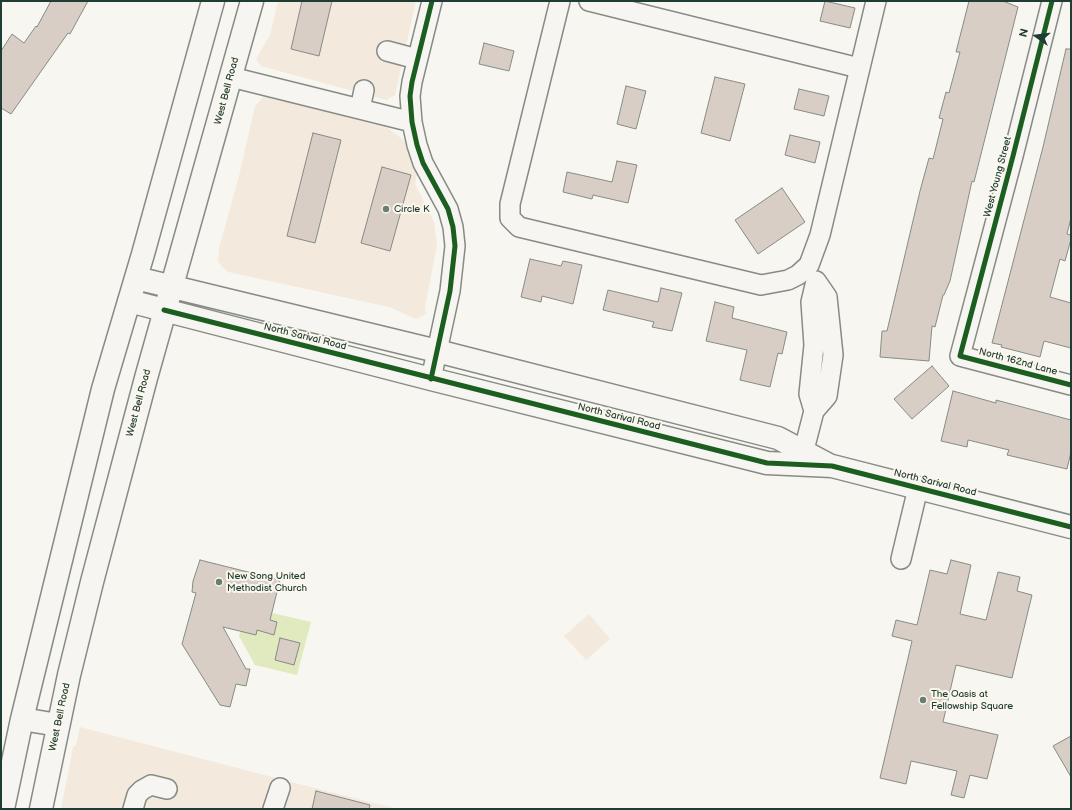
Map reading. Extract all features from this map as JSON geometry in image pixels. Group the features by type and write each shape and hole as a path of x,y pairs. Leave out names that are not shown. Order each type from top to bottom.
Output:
{"main road":[{"path":"3,809 22,719 103,389 136,278 213,1"},
{"path":"245,1 245,24"},
{"name":"West Bell Road","path":"41,809 58,725 92,582 164,310 252,1"},
{"name":"North Sarival Road","path":"136,278 171,288 436,351 778,438 802,459"},
{"name":"North Sarival Road","path":"129,301 431,379 767,463 802,459 1071,527"},
{"path":"22,719 58,725"}],"street":[{"path":"431,379 451,284 455,246 453,227 448,209 423,163 412,122 410,96 417,59 432,1"},
{"path":"560,1 510,204 510,218 519,227 761,285 788,280 798,275 812,273"},
{"path":"588,1 859,68"},
{"path":"802,459 814,412 827,396 833,354 827,297 812,273 859,68 876,1"},
{"name":"West Young Street","path":"960,356 1052,1"},
{"path":"387,51 417,59"},
{"path":"231,77 412,122"},
{"path":"360,109 364,90"},
{"name":"North 162nd Lane","path":"960,356 1071,385"},
{"path":"901,559 918,488"},
{"path":"133,809 137,795 142,790 152,785 167,789"},
{"path":"273,809 280,788"}],"shaded area":[{"path":"278,1 416,1 395,95 386,100 261,66 256,59 270,35"},
{"path":"264,96 388,128 406,142 417,174 415,184 434,222 437,244 425,308 426,314 416,319 389,307 228,272 222,267 218,261 219,248 239,176 255,106"},
{"path":"589,614 610,639 586,660 564,636"},
{"path":"80,727 398,809 61,809 73,747 76,745"}],"green space":[{"path":"251,608 311,622 297,675 255,665 239,636 246,611"}],"building":[{"path":"51,1 88,1 70,34 68,33 11,114 1,108 1,51 12,34 24,43 36,26 37,27"},
{"path":"302,1 332,1 319,56 291,49"},
{"path":"825,1 855,8 850,28 820,21"},
{"path":"969,1 1003,1 1018,7 974,182 972,181 950,281 943,295 935,327 932,326 929,361 880,357 882,331 887,331 920,191 929,158 933,159 943,119 939,118 946,92 949,93 960,52 956,52"},
{"path":"484,43 514,51 509,71 479,64"},
{"path":"1066,49 1071,49 1071,218 1067,234 1071,235 1071,239 1065,261 1060,259 1050,297 1071,303 1071,348 1044,341 1040,357 1001,347 1002,345 992,343 1043,147"},
{"path":"715,77 745,84 730,141 701,133"},
{"path":"626,86 646,91 636,129 617,124"},
{"path":"799,89 829,96 824,116 794,109"},
{"path":"313,133 341,140 315,243 287,236"},
{"path":"790,135 820,142 815,163 785,155"},
{"path":"617,161 637,165 628,203 593,195 592,199 563,192 567,172 612,182"},
{"name":"Circle K","path":"382,167 411,175 390,251 361,243"},
{"path":"782,188 805,222 758,254 735,220"},
{"path":"530,259 561,266 563,261 582,265 573,304 542,296 541,302 521,297"},
{"path":"661,288 682,293 672,331 652,327 654,322 603,310 608,290 658,302"},
{"path":"715,302 734,307 732,318 787,332 782,354 778,353 770,387 740,380 747,350 706,341"},
{"path":"932,366 949,386 912,419 894,399"},
{"path":"953,391 996,403 996,400 1071,420 1071,452 1067,469 1007,455 1009,450 968,440 967,447 941,441"},
{"path":"200,560 280,580 270,620 277,622 274,635 257,630 256,635 223,627 246,669 250,669 246,686 236,684 230,707 220,705 182,644 196,593 192,592 193,581"},
{"name":"The Oasis at Fellowship Square","path":"951,560 971,565 960,614 986,620 998,572 1020,577 1017,591 1032,595 1012,678 956,665 943,722 998,735 987,779 970,775 964,798 951,795 957,771 911,761 906,784 880,778 912,641 892,636 896,620 917,625 930,570 947,574"},
{"path":"280,638 300,643 294,665 275,660"},
{"path":"1071,736 1071,777 1053,746"},
{"path":"316,791 370,805 369,809 312,809"}],"cycle path":[{"path":"431,379 450,291 455,246 453,227 448,209 423,163 412,122 410,96 412,82 432,1"},
{"path":"1052,1 960,356 1071,385"},
{"path":"164,310 767,463 832,466 1071,527"}],"place":[{"name":"Circle K","path":"386,209"},
{"name":"New Song United Methodist Church","path":"219,582"},
{"name":"The Oasis at Fellowship Square","path":"923,700"}]}
